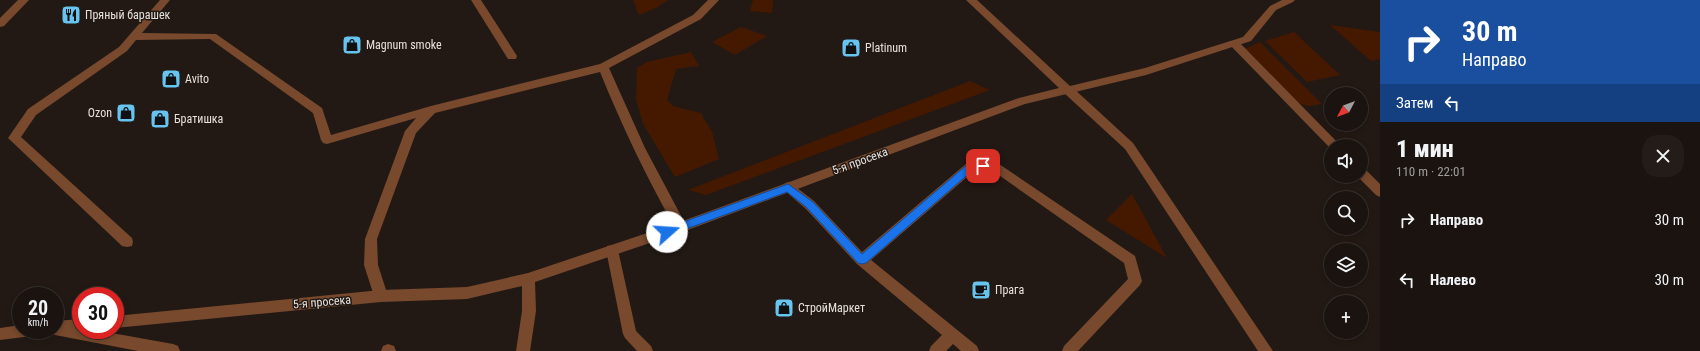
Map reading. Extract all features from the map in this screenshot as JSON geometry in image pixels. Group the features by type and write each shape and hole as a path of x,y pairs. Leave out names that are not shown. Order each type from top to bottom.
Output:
{"street":[{"path":"0,24 24,0"},
{"path":"127,242 14,138 32,112 123,49 165,0"},
{"path":"476,0 512,56"},
{"path":"133,37 212,36 318,111 327,140 431,110 603,67 697,18 714,0"},
{"path":"971,0 1129,146 1266,351"},
{"name":"5-я просека","path":"124,321 380,296 467,293 528,279 681,227 1023,101 1146,71 1234,44 1247,39 1273,8 1290,0"},
{"path":"1234,44 1255,63 1329,139"},
{"path":"603,67 616,100 652,174 681,227"},
{"path":"380,296 371,265 371,239 411,131 431,110"},
{"path":"862,260 971,166 995,167 1130,260 1135,281 1069,351"},
{"path":"1368,179 1380,192"},
{"path":"788,187 810,204 862,260 972,351"},
{"path":"612,250 630,334 646,351"},
{"path":"523,351 529,311 528,279"},
{"path":"64,330 173,351"},
{"path":"0,334 12,332"},
{"path":"936,351 952,335"}],"shaded area":[{"path":"633,0 668,0 656,8 639,15"},
{"path":"753,0 773,0 772,13 750,11"},
{"path":"1330,25 1380,32 1380,59 1371,61"},
{"path":"741,27 767,36 735,55 712,42"},
{"path":"1294,32 1340,75 1307,82 1265,41"},
{"path":"1260,42 1322,104 1308,106 1295,102 1244,49"},
{"path":"691,52 699,66 676,69 667,100 673,106 701,113 712,132 719,159 675,177 643,124 636,99 637,68 647,62"},
{"path":"970,81 990,90 706,195 688,190"},
{"path":"1132,194 1167,258 1106,220"}],"place":[{"name":"Пряный барашек","path":"71,15"},
{"name":"Magnum smoke","path":"352,45"},
{"name":"Platinum","path":"851,48"},
{"name":"Avito","path":"171,79"},
{"name":"Ozon","path":"126,113"},
{"name":"Братишка","path":"160,119"},
{"name":"Прага","path":"981,290"},
{"name":"СтройМаркет","path":"784,308"}],"route":[{"path":"667,232 788,187 810,204 862,260 971,166 983,166"}]}
